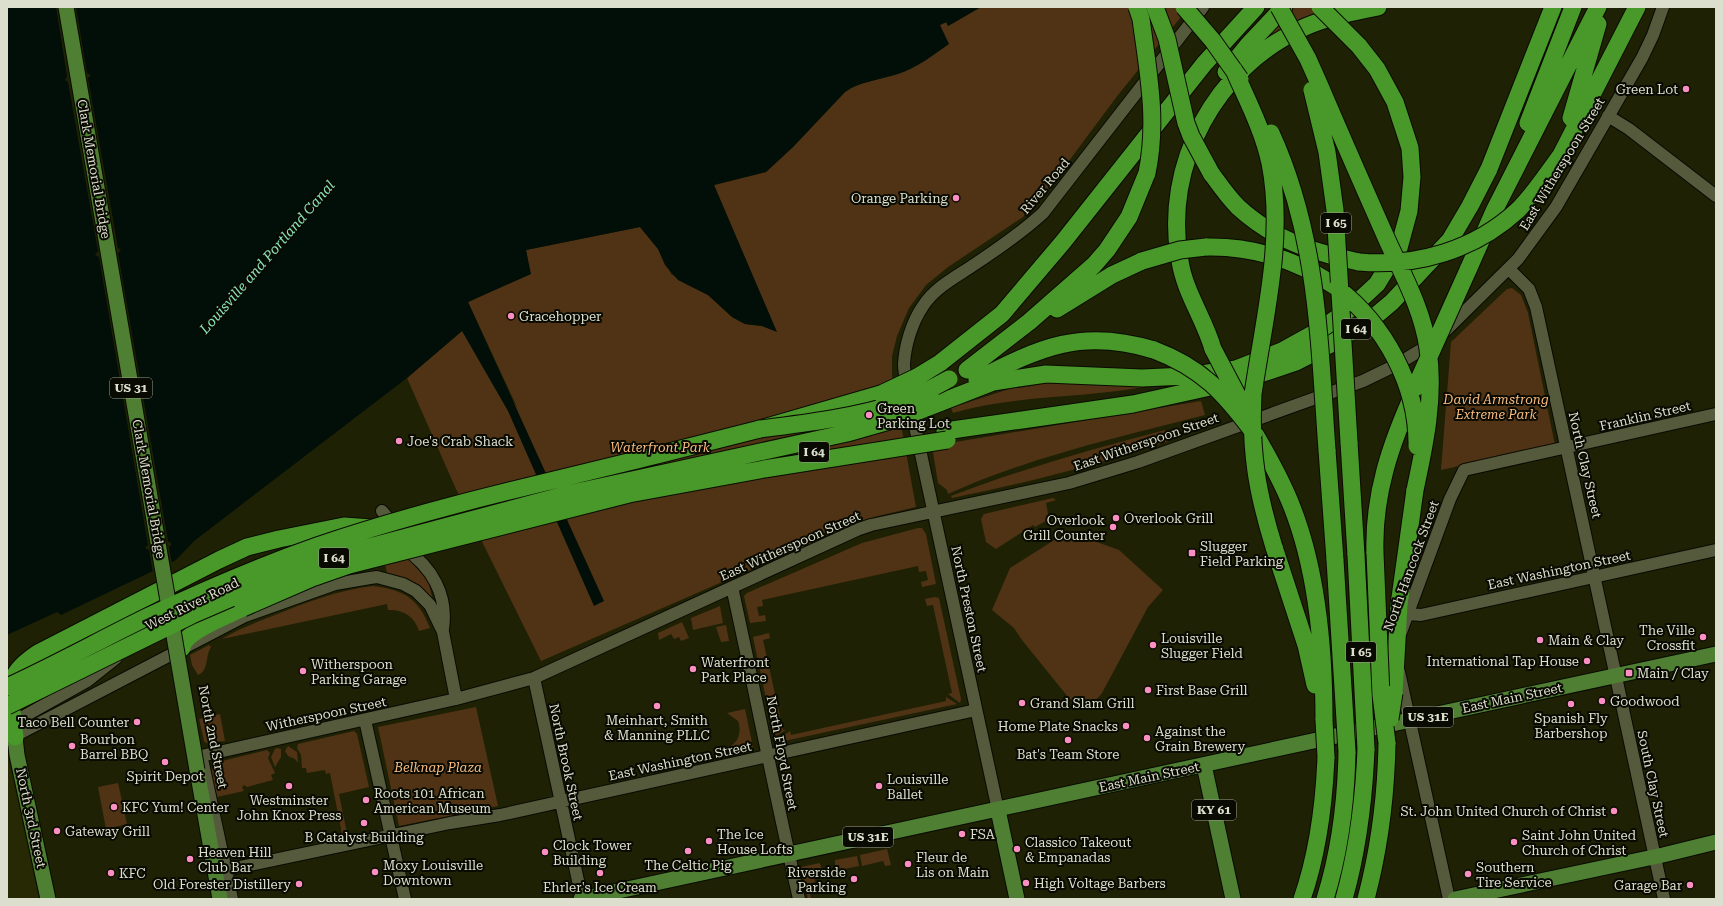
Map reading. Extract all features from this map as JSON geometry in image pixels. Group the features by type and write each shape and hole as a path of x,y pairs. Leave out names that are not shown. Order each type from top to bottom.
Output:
{"highway":[{"path":"967,370 1029,322 1094,265 1107,250 1129,217 1147,173 1152,140 1152,110 1141,19 1138,7"},
{"path":"1155,7 1166,39 1183,111 1191,136 1211,173 1237,206 1260,225 1284,239 1316,252 1359,262 1386,264 1415,261 1470,243 1507,219 1528,199 1546,177 1561,155 1637,7"},
{"name":"I 65","path":"1184,7 1213,41 1251,94 1278,147 1288,175 1304,231 1315,289 1348,752 1343,820 1332,876 1325,899"},
{"name":"I 64","path":"7,687 51,667 147,617 216,586 316,546 467,503 760,429 881,394 917,377 940,363 1002,314 1064,242 1204,64 1256,7"},
{"path":"682,470 847,433 903,417 993,382 1046,374 1142,378 1187,376 1236,369 1282,351 1320,330 1351,308 1377,284 1399,248 1409,211 1412,177 1410,148 1395,102 1377,69 1359,46 1320,7"},
{"path":"1210,343 1186,288 1177,240 1177,208 1181,178 1189,150 1198,131 1217,97 1231,80 1247,64 1272,45 1292,33 1318,22 1378,7"},
{"name":"I 64","path":"9,716 192,615 289,573 362,549 568,494 682,470 946,435 1049,415 1062,416 1133,404 1242,380 1296,362 1322,349 1378,314 1392,302 1450,240 1489,169 1553,7"},
{"path":"1387,744 1381,695 1375,553 1375,518 1382,475 1390,448 1415,388 1495,209 1573,7"},
{"path":"1495,209 1598,7"},
{"path":"1546,177 1567,130 1604,7"},
{"path":"1255,434 1241,402 1185,297 1174,258 1171,213 1177,172 1184,147 1193,126 1211,94 1238,56 1282,9 1320,86 1410,290 1424,326 1428,349 1430,395 1426,438 1416,490 1399,605 1394,693 1387,744 1383,822 1376,860 1366,899"},
{"name":"I 65","path":"1282,9 1314,95 1321,123 1332,181 1338,246 1366,749 1362,814 1358,842 1344,899"},
{"path":"1234,70 1263,136 1270,162 1276,206 1273,258 1253,394 1252,417 1254,470 1262,508 1306,645 1324,720"},
{"path":"760,429 830,420 904,401 967,370 1077,296 1112,275 1142,261 1180,250 1206,247 1231,247 1274,256 1318,274 1347,296 1366,315 1386,342 1400,368 1410,395 1416,426 1416,490"},
{"path":"939,403 1017,360 1054,346 1072,343 1106,341 1137,345 1154,350 1177,360 1207,379 1229,400 1255,434 1274,466 1292,507 1309,566 1322,661 1326,757 1325,786 1319,837 1302,899"},
{"path":"182,648 185,640 197,631 243,608 312,578 349,565 629,494 946,435"},
{"path":"11,738 9,716 14,678 22,665 45,650 247,547 267,541 344,526 381,528"}],"main road":[{"name":"Clark Memorial Bridge","path":"66,7 220,867 220,899"},
{"name":"East Main Street","path":"582,899 1716,654"},
{"name":"North 3rd Street","path":"11,738 17,755 48,899"},
{"name":"KY 61","path":"1204,765 1233,899"},
{"path":"998,810 1017,899"},
{"path":"1455,899 1655,857 1716,842"},
{"path":"211,899 220,867"}],"street":[{"name":"River Road","path":"913,414 904,365 911,332 922,306 946,282 1026,229 1043,213 1203,7"},
{"name":"East Witherspoon Street","path":"456,700 534,678 859,529 871,525 1040,490 1138,462 1363,381 1396,365 1434,342 1509,269 1531,243 1546,221 1642,58 1653,35 1663,7"},
{"path":"1608,116 1629,129 1716,196"},
{"name":"North Clay Street","path":"1509,269 1529,289 1536,307 1616,676"},
{"name":"North Preston Street","path":"913,414 998,810"},
{"name":"Franklin Street","path":"1464,470 1716,414"},
{"name":"North Hancock Street","path":"1449,899 1396,654 1402,628 1448,505 1464,470"},
{"path":"377,578 382,561 384,546 381,528"},
{"name":"West River Road","path":"9,716 21,718 66,693 101,671 117,658 176,626 258,587 292,574 384,546 396,545 404,548 423,563 436,583 444,614 443,632"},
{"name":"East Washington Street","path":"1408,614 1420,615 1716,550"},
{"path":"11,738 245,616 335,584 377,578 397,582 416,591 430,605 443,632 456,700"},
{"name":"North Floyd Street","path":"732,587 788,854 799,899"},
{"name":"North 2nd Street","path":"176,626 182,648 220,867 232,899"},
{"name":"South Clay Street","path":"1616,676 1664,899"},
{"name":"North Brook Street","path":"534,678 582,899"},
{"name":"Witherspoon Street","path":"201,756 456,700"},
{"name":"East Washington Street","path":"220,867 390,836 561,801 976,710"},
{"path":"364,720 404,899"}],"shaded area":[{"path":"8,756 39,899 7,899"}],"green space":[{"name":"Waterfront Park","path":"981,7 1189,7 1118,95 1045,193 1023,217 948,267 926,285 909,308 897,336 892,356 892,376 916,507 874,517 832,534 541,661 456,489 407,378 462,331 517,407 468,302 530,274 526,250 640,227 658,249 671,274 686,284 708,295 732,317 745,324 762,326 776,331 714,185 766,172 793,147 845,92 854,86 899,73 940,25 947,22 948,26"},
{"path":"1294,7 1349,7 1261,44 1277,22"},
{"name":"David Armstrong Extreme Park","path":"1512,288 1521,295 1528,313 1555,445 1441,470 1451,342 1507,289"},
{"path":"1053,381 1148,386 1100,393 1001,403 953,413 951,408 1027,383"},
{"path":"1201,401 1205,415 1075,449 1011,469 948,494 947,490 938,483 932,446"},
{"path":"1165,430 1169,441 1142,450 1034,480 952,498 951,496 1057,460"},
{"path":"1053,498 1056,500 1046,503 1049,519 1035,527 1033,525 996,549 986,542 981,519 984,514"},
{"path":"922,528 926,534 936,584 922,587 921,582 928,580 926,571 919,572 918,566 762,600 763,606 757,607 759,616 765,615 766,621 750,623 744,596 747,593 862,543"},
{"path":"1083,537 1119,550 1163,590 1148,607 1102,693 1094,701 1086,704 1081,704 1068,697 1014,628 992,610 1010,568 1056,539"},
{"path":"408,558 428,581 435,608 387,573 385,564"},
{"path":"373,586 393,590 409,597 420,609 430,628 419,631 415,622 408,615 399,611 388,610 387,604 222,639 248,626 311,601 347,590"},
{"path":"935,597 939,598 961,699 960,703 948,694 952,693 933,605 927,606 925,599"},
{"path":"720,606 723,623 693,630 691,618"},
{"path":"682,622 689,638 681,641 679,637 674,639 671,634 659,640 658,633"},
{"path":"726,625 729,641 721,642 716,627"},
{"path":"769,633 770,638 763,640 783,730 786,730 774,737 753,637"},
{"path":"209,645 211,647 204,670 198,675 192,665 190,655"},
{"path":"946,697 957,704 775,743 775,741 790,731 791,735 946,701"},
{"name":"Belknap Plaza","path":"476,707 498,806 399,826 378,727"},
{"path":"745,709 753,747 721,753 719,747 734,744 740,731 738,721 727,713"},
{"path":"220,714 225,741 206,743 204,741 199,719"},
{"path":"354,731 357,734 369,787 339,794 348,838 343,839 330,773 326,774 325,770 307,773 306,768 302,768 301,755 297,748 298,744"},
{"path":"288,746 297,752 298,763 295,759 288,756 285,751"},
{"path":"277,748 281,749 281,757 275,767 271,757"},
{"path":"267,750 270,753 268,758 275,773 271,775 273,780 247,787 244,785 242,787 244,791 217,797 211,773 214,763"},
{"path":"118,783 127,824 106,829 98,787"},
{"path":"887,849 891,865 885,866 883,861 862,866 860,855"},
{"path":"857,856 859,866 835,871 835,860"},
{"path":"820,863 823,874 814,876 815,882 808,884 811,899 808,899 801,867"}],"water":[{"name":"Louisville and Portland Canal","path":"7,7 981,7 948,26 946,22 940,25 949,44 925,61 891,76 857,85 845,92 793,147 766,172 714,185 777,332 762,326 745,324 732,317 708,295 678,280 665,265 658,249 640,227 526,250 531,274 468,302 604,601 594,606 508,411 462,331 407,378 194,541 176,560 61,615 57,612 7,635"}],"pier":[{"path":"56,7 76,7 87,73 91,75 88,78 118,248 121,250 118,253 168,541 172,544 169,547 172,564 153,573 149,550 145,548 148,545 99,257 95,255 98,251 68,82 65,80 67,76"}],"place":[{"name":"Green Lot","path":"1686,89"},
{"name":"Orange Parking","path":"956,198"},
{"name":"Gracehopper","path":"511,316"},
{"name":"Green Parking Lot","path":"869,415"},
{"name":"Joe's Crab Shack","path":"399,441"},
{"name":"Overlook Grill","path":"1116,518"},
{"name":"Overlook Grill Counter","path":"1113,527"},
{"name":"Slugger Field Parking","path":"1192,553"},
{"name":"The Ville Crossfit","path":"1703,637"},
{"name":"Main & Clay","path":"1540,640"},
{"name":"Louisville Slugger Field","path":"1153,645"},
{"name":"International Tap House","path":"1587,661"},
{"name":"Waterfront Park Place","path":"693,669"},
{"name":"Witherspoon Parking Garage","path":"303,671"},
{"name":"Main / Clay","path":"1629,673"},
{"name":"First Base Grill","path":"1148,690"},
{"name":"Goodwood","path":"1602,701"},
{"name":"Grand Slam Grill","path":"1022,703"},
{"name":"Spanish Fly Barbershop","path":"1571,704"},
{"name":"Meinhart, Smith & Manning PLLC","path":"657,706"},
{"name":"Taco Bell Counter","path":"137,722"},
{"name":"Home Plate Snacks","path":"1126,726"},
{"name":"Against the Grain Brewery","path":"1147,738"},
{"name":"Bat's Team Store","path":"1068,740"},
{"name":"Bourbon Barrel BBQ","path":"72,746"},
{"name":"Spirit Depot","path":"165,762"},
{"name":"Westminster John Knox Press","path":"289,786"},
{"name":"Louisville Ballet","path":"879,786"},
{"name":"Roots 101 African American Museum","path":"366,800"},
{"name":"KFC Yum! Center","path":"114,807"},
{"name":"St. John United Church of Christ","path":"1614,811"},
{"name":"B Catalyst Building","path":"364,823"},
{"name":"Gateway Grill","path":"57,831"},
{"name":"FSA","path":"962,834"},
{"name":"The Ice House Lofts","path":"709,841"},
{"name":"Saint John United Church of Christ","path":"1514,842"},
{"name":"Classico Takeout & Empanadas","path":"1017,849"},
{"name":"The Celtic Pig","path":"688,851"},
{"name":"Clock Tower Building","path":"545,852"},
{"name":"Heaven Hill Club Bar","path":"190,859"},
{"name":"Fleur de Lis on Main","path":"908,864"},
{"name":"Moxy Louisville Downtown","path":"375,872"},
{"name":"KFC","path":"111,873"},
{"name":"Ehrler's Ice Cream","path":"600,873"},
{"name":"Southern Tire Service","path":"1468,874"},
{"name":"Riverside Parking","path":"854,879"},
{"name":"High Voltage Barbers","path":"1026,883"},
{"name":"Old Forester Distillery","path":"299,884"},
{"name":"Garage Bar","path":"1690,885"}]}
